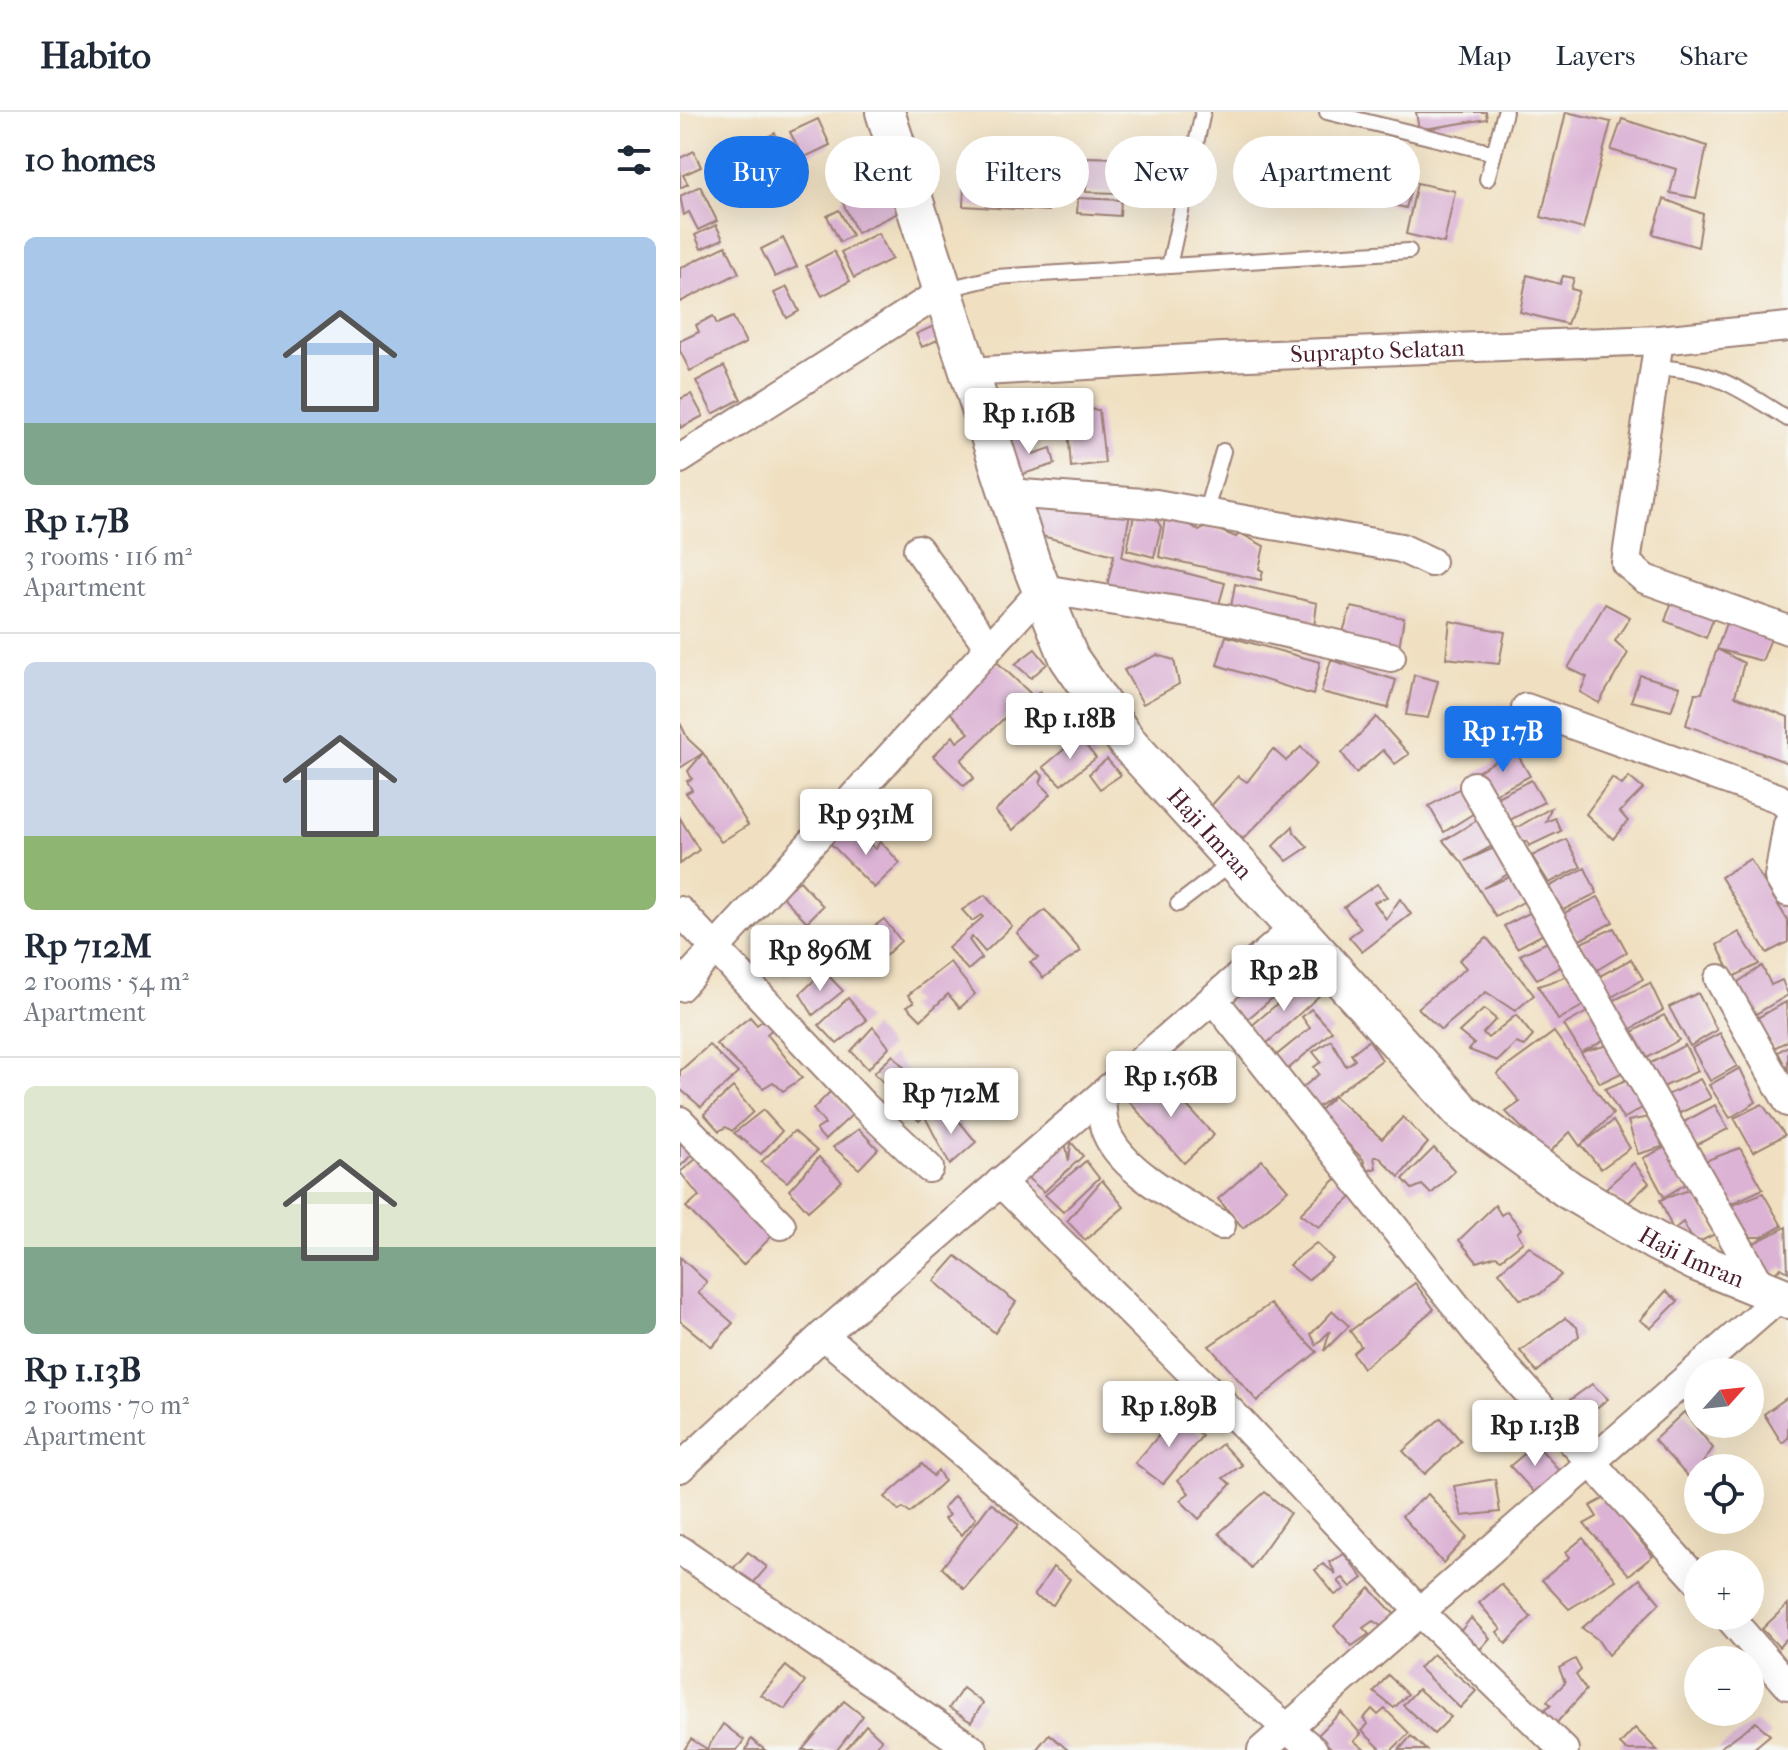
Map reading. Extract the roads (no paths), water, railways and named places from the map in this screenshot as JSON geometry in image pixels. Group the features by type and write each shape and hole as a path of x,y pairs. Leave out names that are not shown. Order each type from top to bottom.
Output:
{"street":[{"name":"Haji Imran","path":"885,112 968,372 1069,658 1127,742 1434,1085 1487,1132 1569,1190 1655,1241 1777,1295"},
{"path":"680,459 943,291"},
{"name":"Suprapto Selatan","path":"968,372 1223,357 1657,354 1788,327"},
{"path":"1657,354 1626,563 1645,579 1788,630"},
{"path":"1009,493 1141,502 1401,548 1431,562"},
{"path":"918,549 989,647"},
{"path":"680,987 1043,589 1225,619 1391,657"},
{"path":"1526,708 1778,798 1788,806"},
{"path":"1262,1750 1421,1613 1777,1295 1474,786"},
{"path":"1788,824 1779,877 1788,892"},
{"path":"680,911 863,1105 929,1168"},
{"path":"680,1468 823,1335 1294,929"},
{"path":"1719,979 1788,1102"},
{"path":"1214,1000 1499,1360 1592,1459 1684,1565"},
{"path":"1101,1096 1107,1135 1125,1159 1171,1195 1221,1225"},
{"path":"680,1121 781,1225"},
{"path":"1000,1182 1240,1421 1421,1613 1564,1750"},
{"path":"823,1335 1313,1750"},
{"path":"680,1550 973,1750"},
{"path":"1740,1630 1788,1685"}],"lane":[{"path":"1169,266 1203,112"},
{"path":"1327,112 1494,153"},
{"path":"1487,179 1505,112"},
{"path":"943,291 996,277 1409,251"},
{"path":"1657,354 1727,381 1788,419"},
{"path":"1205,514 1223,451"},
{"path":"1178,904 1234,862"}]}
